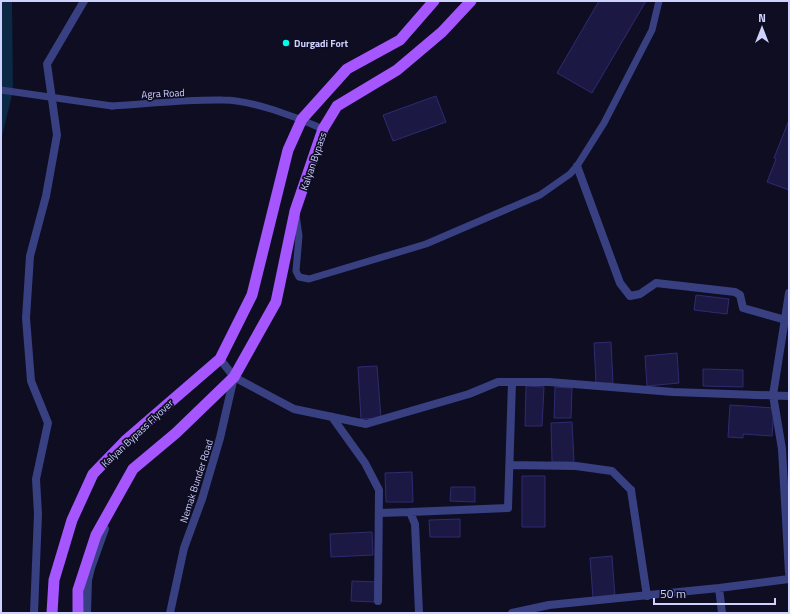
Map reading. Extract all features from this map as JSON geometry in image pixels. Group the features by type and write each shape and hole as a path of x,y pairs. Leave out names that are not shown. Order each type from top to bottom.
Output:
{"main road":[{"path":"220,359 252,295 288,150 302,119 347,69 400,40 434,1"},
{"name":"Kalyan Bypass","path":"234,377 276,302 295,211 324,129 337,106 397,70 442,32 471,1"},
{"name":"Kalyan Bypass Flyover","path":"52,613 54,580 72,520 93,474 125,441 220,359"},
{"path":"78,613 78,590 96,536 133,469 176,433 234,377"}],"street":[{"path":"34,613 38,514 36,479 48,423 31,382 26,318 30,256 46,196 57,135 47,64 84,1"},
{"path":"578,166 620,283 630,296 640,294 656,283 735,292 740,295 743,308 787,320"},
{"path":"789,293 787,320 773,395 782,449 789,573"},
{"path":"220,359 234,377 294,409 366,424 470,394 498,382 549,382 673,392 789,396"},
{"name":"Nemak Bunder Road","path":"170,613 184,548 202,499 220,438 234,377"},
{"path":"379,513 508,508 512,382"},
{"path":"332,417 365,463 379,490 378,601"},
{"path":"510,464 576,466 612,472 631,490 647,596"},
{"path":"410,512 415,524 419,613"},
{"path":"87,613 88,580 105,529"},
{"path":"512,613 549,605 647,596 789,579"},
{"path":"719,588 722,613"}],"lane":[{"path":"295,211 300,236 296,271 300,277 309,279 426,244 540,196 570,174 578,166 604,123 652,30 659,1"},
{"name":"Agra Road","path":"1,90 112,106 225,100 265,107 302,119 324,129"}],"water":[{"path":"1,1 12,1 13,91 1,140"}],"building":[{"path":"599,1 646,1 592,93 557,73"},
{"path":"436,96 446,122 393,141 383,115"},
{"path":"789,120 789,190 767,182 776,159 774,158"},
{"path":"696,295 729,299 727,314 694,310"},
{"path":"611,342 613,383 596,384 594,343"},
{"path":"677,353 679,383 647,386 645,356"},
{"path":"377,366 381,418 361,419 358,367"},
{"path":"703,369 743,370 743,387 703,386"},
{"path":"526,386 544,387 542,426 525,426"},
{"path":"555,387 572,388 571,418 554,418"},
{"path":"730,405 774,408 772,436 743,434 743,438 728,437"},
{"path":"572,422 574,462 552,462 551,423"},
{"path":"412,472 413,502 386,502 385,473"},
{"path":"522,476 545,476 545,527 522,527"},
{"path":"451,487 475,487 475,502 450,501"},
{"path":"460,519 460,537 430,537 429,520"},
{"path":"372,532 373,555 331,557 330,534"},
{"path":"612,556 615,597 593,598 590,558"},
{"path":"352,581 376,582 375,602 351,601"}],"place":[{"name":"Durgadi Fort","path":"286,43"}]}
